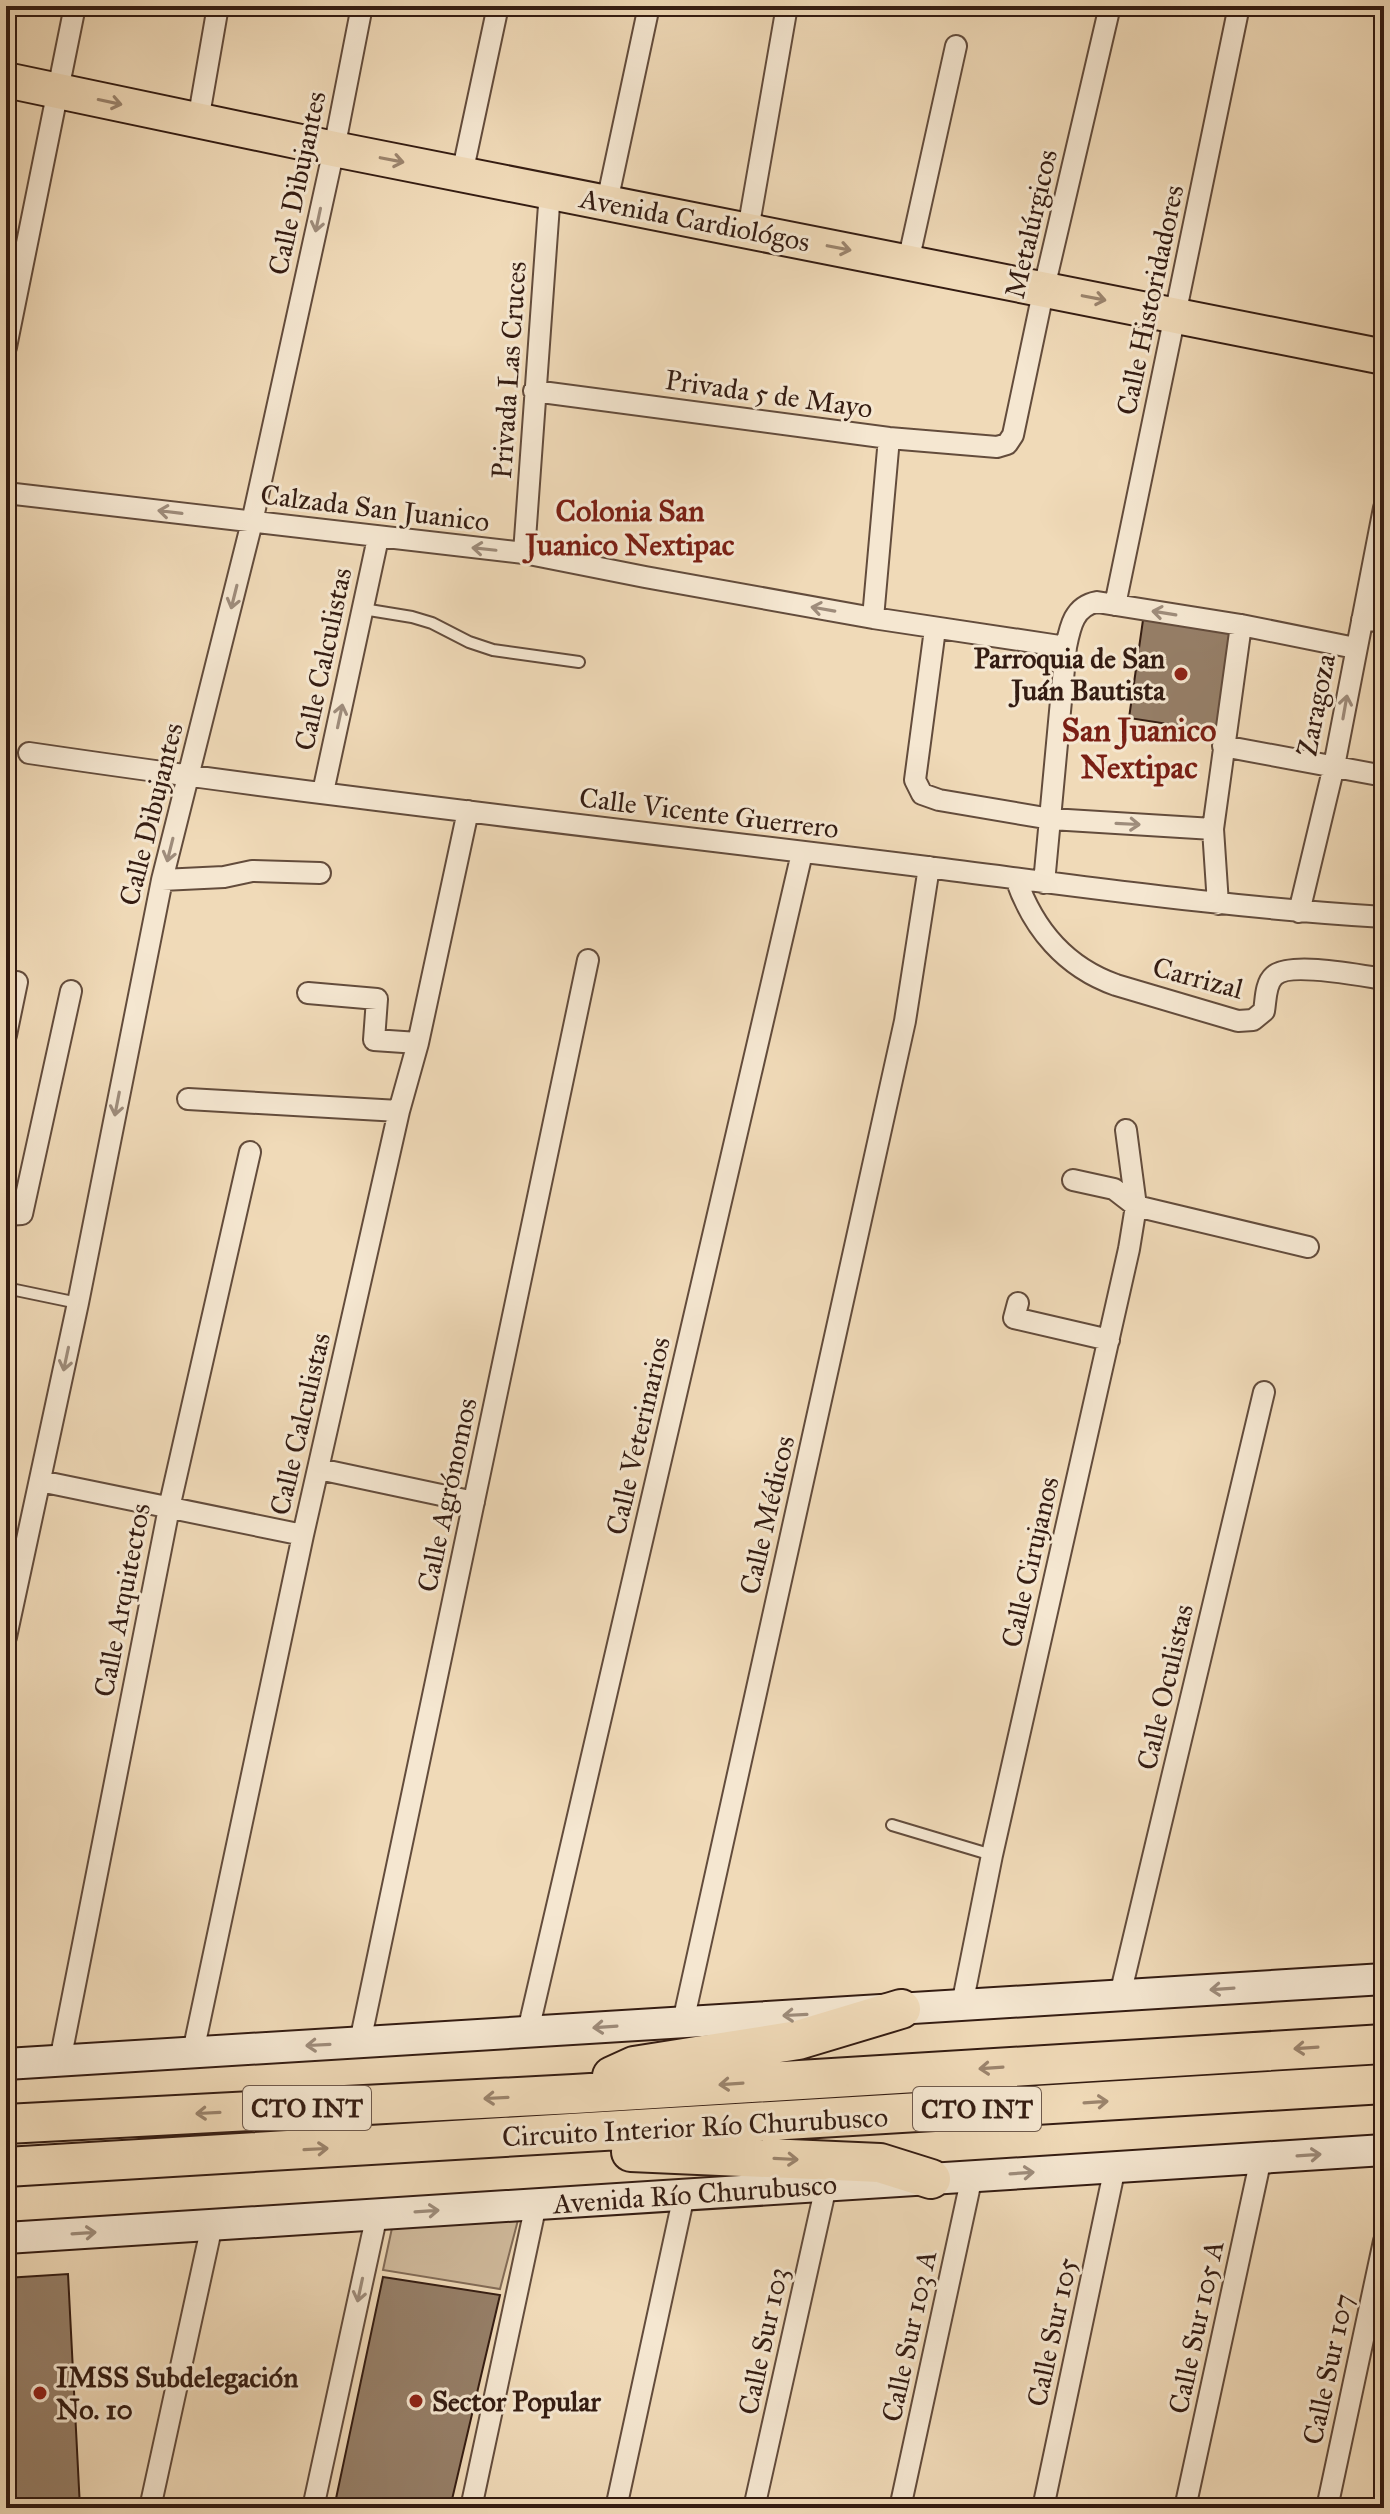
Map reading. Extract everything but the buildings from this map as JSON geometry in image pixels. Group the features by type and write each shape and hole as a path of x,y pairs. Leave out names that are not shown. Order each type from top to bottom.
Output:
{"highway":[{"path":"574,2094 634,2066 798,2040 901,2009"},
{"name":"Circuito Interior Río Churubusco","path":"6,2124 574,2094 1384,2044"},
{"name":"Circuito Interior Río Churubusco","path":"6,2167 1384,2084"},
{"path":"571,2135 631,2152 880,2163 931,2179"}],"main road":[{"name":"Avenida Cardiológos","path":"6,80 334,149 1384,357"},
{"name":"CTO INT","path":"6,2064 1384,1979"},
{"name":"Avenida Río Churubusco","path":"6,2238 1384,2150"}],"street":[{"path":"6,347 75,6"},
{"path":"198,121 218,6"},
{"name":"Calle Dibujantes","path":"6,1637 78,1303 162,880 252,522 334,149 362,6"},
{"path":"462,174 498,6"},
{"path":"607,202 649,6"},
{"path":"748,230 787,6"},
{"name":"Metalúrgicos","path":"997,447 1007,444 1013,435 1110,6"},
{"name":"Calle Historidadores","path":"1115,605 1239,6"},
{"path":"908,262 956,46"},
{"name":"Privada Las Cruces","path":"524,553 550,191"},
{"name":"Privada 5 de Mayo","path":"534,391 889,438 997,447"},
{"path":"873,618 889,438"},
{"name":"Calzada San Juanico","path":"6,493 524,553 935,629 1066,647"},
{"name":"Zaragoza","path":"1299,912 1334,766 1384,508"},
{"name":"Calle Calculistas","path":"323,792 378,538"},
{"path":"1044,883 1066,647 1071,623 1087,603 1097,602 1241,625 1355,648"},
{"path":"1362,620 1384,621"},
{"path":"1218,904 1213,829 1241,625"},
{"path":"935,629 915,780 922,794 939,800 1051,819 1213,829"},
{"path":"1223,746 1384,776"},
{"name":"Calle Vicente Guerrero","path":"29,753 189,777 1044,883 1218,904 1384,917"},
{"name":"Calle Calculistas","path":"193,2052 303,1535 399,1111 418,1043 468,811"},
{"name":"Calle Veterinarios","path":"528,2031 802,853"},
{"name":"Calle Médicos","path":"683,2022 905,1021 929,867"},
{"path":"162,880 224,877 252,871 320,873"},
{"name":"Carrizal","path":"1016,879 1039,928 1074,964 1096,978 1116,985 1238,1021 1253,1020 1264,1011 1269,982 1276,972 1291,970 1384,979"},
{"name":"Calle Agrónomos","path":"360,2042 588,960"},
{"path":"6,1035 17,982"},
{"path":"14,1215 71,991"},
{"path":"308,993 377,999 374,1040 418,1043"},
{"path":"188,1099 399,1111"},
{"name":"Calle Cirujanos","path":"962,2005 992,1855 1109,1340 1136,1206 1126,1130"},
{"name":"Calle Arquitectos","path":"60,2061 169,1508 250,1152"},
{"path":"1073,1180 1114,1189 1136,1206 1308,1247"},
{"path":"1018,1303 1014,1318 1109,1340"},
{"name":"Calle Oculistas","path":"1120,1995 1264,1392"},
{"path":"319,1469 474,1502"},
{"path":"40,1481 303,1535"},
{"name":"Calle Sur 105 A","path":"1185,2508 1261,2158"},
{"name":"Calle Sur 105","path":"1043,2508 1115,2167"},
{"name":"Calle Sur 103 A","path":"900,2508 972,2176"},
{"name":"Calle Sur 103","path":"754,2508 826,2186"},
{"path":"616,2508 684,2195"},
{"path":"471,2508 536,2204"},
{"path":"313,2508 377,2214"},
{"path":"150,2508 212,2225"},
{"name":"Calle Sur 107","path":"1327,2508 1384,2241"}],"lane":[{"path":"363,609 432,623 493,650 579,662"},
{"path":"6,1288 78,1303"},
{"path":"892,1825 992,1855"}],"shaded area":[{"path":"518,2220 500,2289 383,2270 392,2228"}],"place":[{"name":"Parroquia de San Juán Bautista","path":"1181,674"},
{"name":"IMSS Subdelegación No. 10","path":"40,2393"},
{"name":"Sector Popular","path":"416,2401"}],"district":[{"name":"Colonia San Juanico Nextipac","path":"630,528"},
{"name":"San Juanico Nextipac","path":"1139,748"}]}
